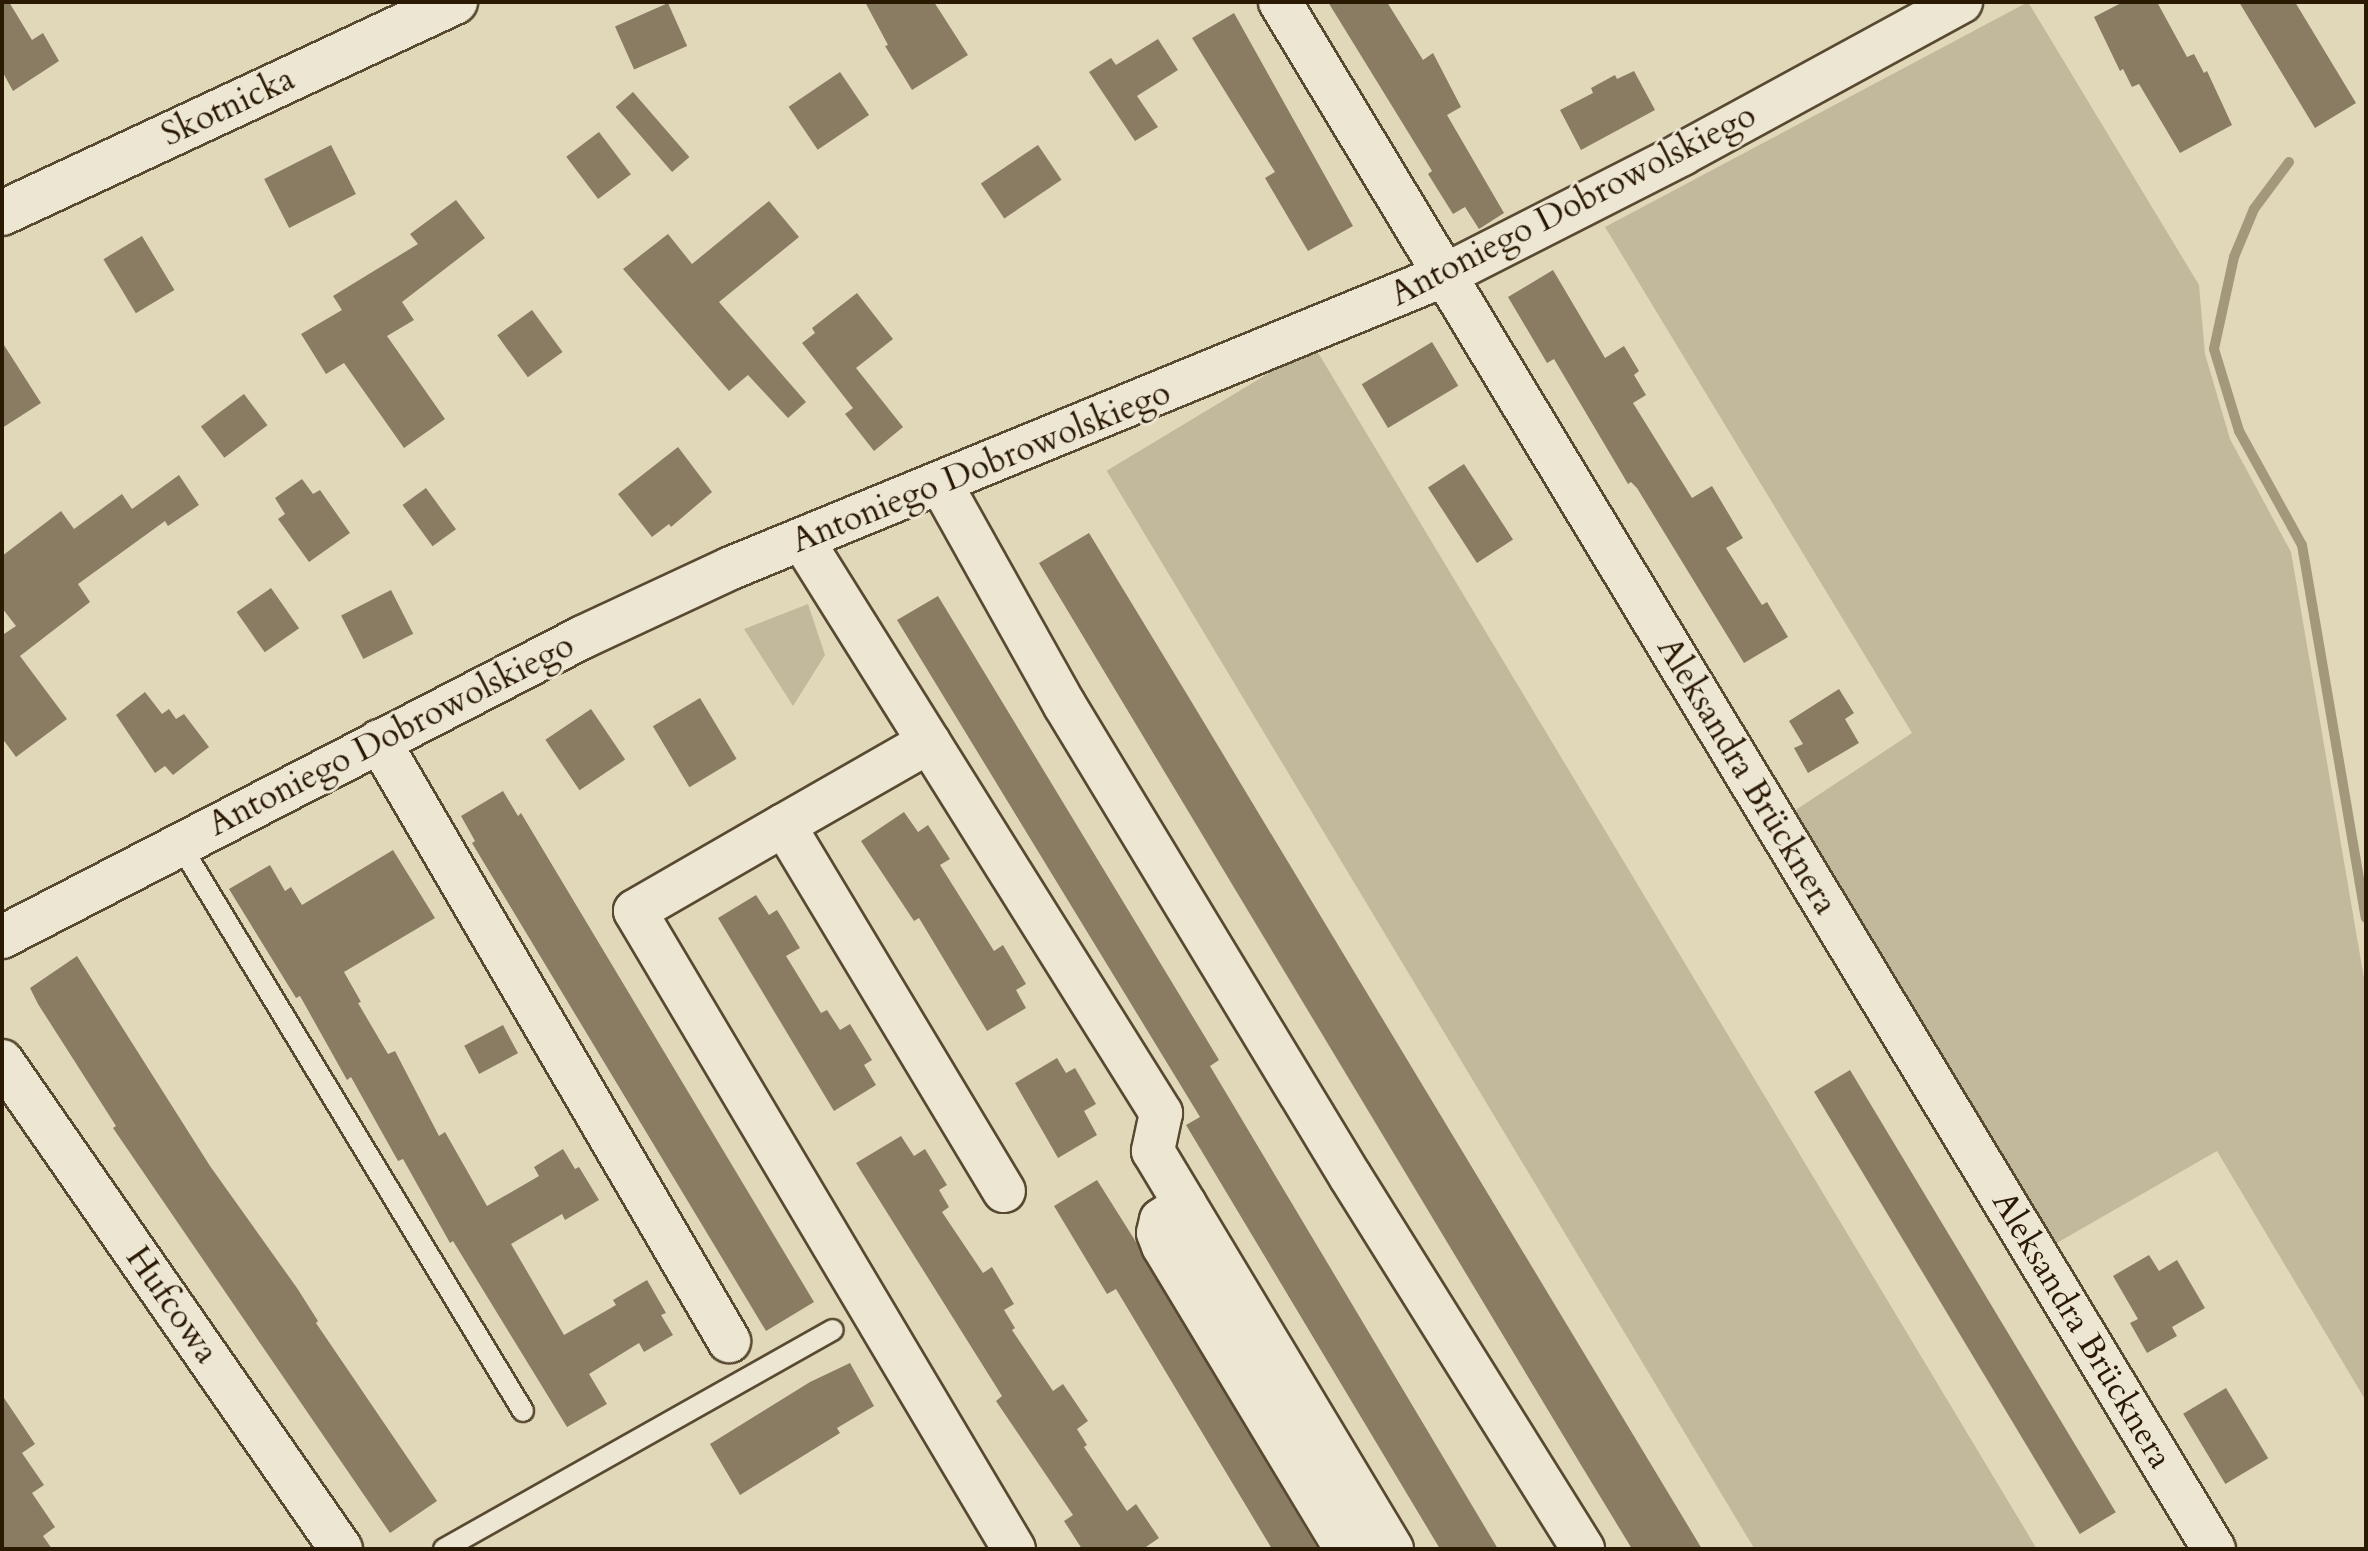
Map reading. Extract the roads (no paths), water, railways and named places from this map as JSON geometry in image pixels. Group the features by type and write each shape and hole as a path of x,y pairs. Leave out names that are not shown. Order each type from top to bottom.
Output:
{"street":[{"name":"Skotnicka","path":"2,213 455,2"},
{"name":"Aleksandra Brücknera","path":"1280,2 2214,1549"},
{"name":"Antoniego Dobrowolskiego","path":"2,937 379,741 704,580 1445,275 1682,154 1961,2"},
{"path":"941,484 1064,704 1350,1176 1583,1549"},
{"path":"803,541 1161,1113 1153,1151 1392,1549"},
{"path":"379,741 729,1341"},
{"path":"929,742 635,911 1014,1549"},
{"path":"784,825 1004,1191"},
{"name":"Hufcowa","path":"2,1061 341,1549"},
{"path":"1185,1204 1161,1220 1158,1233 1163,1246 1346,1549"}],"lane":[{"path":"179,843 523,1411"},
{"path":"444,1549 832,1330"}],"waterway":[{"path":"2289,162 2254,209 2234,257 2214,349 2239,431 2302,545 2366,918"}]}
